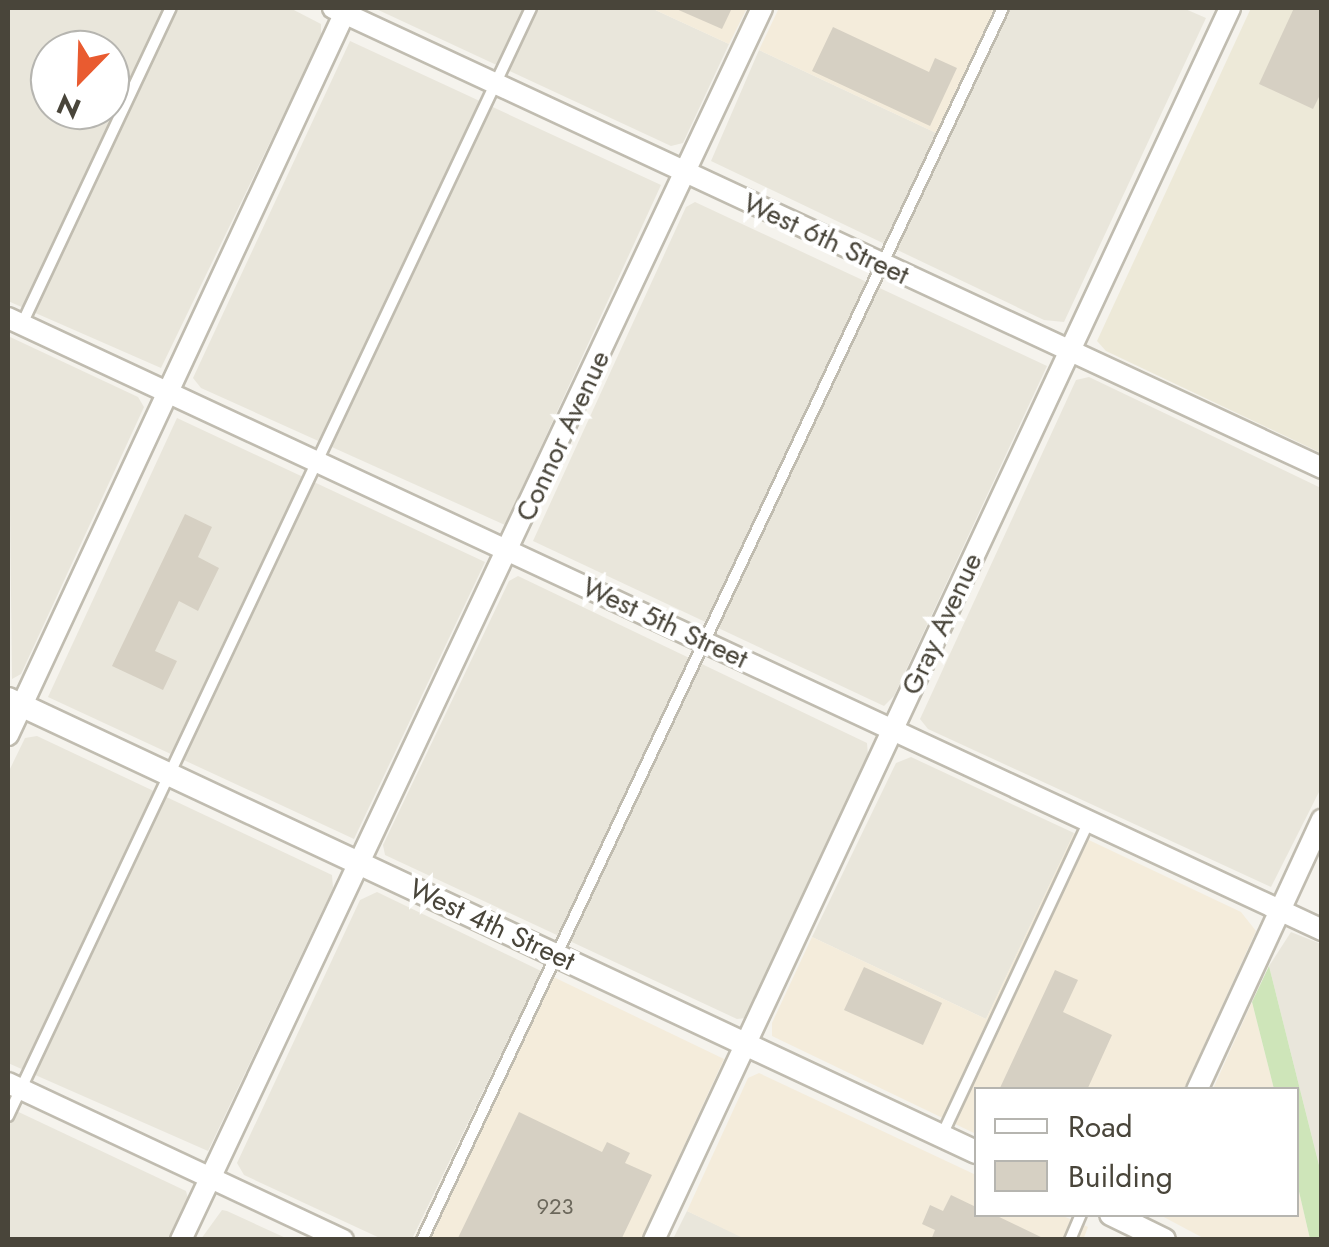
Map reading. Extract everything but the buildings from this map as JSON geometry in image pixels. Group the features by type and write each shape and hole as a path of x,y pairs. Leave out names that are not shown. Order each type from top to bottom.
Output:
{"street":[{"name":"Connor Avenue","path":"181,1240 510,550 762,8"},
{"name":"Gray Avenue","path":"654,1240 1230,8"},
{"name":"West 6th Street","path":"341,9 684,174 1322,468"},
{"path":"8,735 14,702 168,392 341,9"},
{"name":"West 5th Street","path":"14,321 1322,930"},
{"name":"West 4th Street","path":"14,702 974,1151"},
{"path":"1198,1087 1322,820"},
{"path":"14,1086 343,1240"},
{"path":"1137,1220 1164,1240"}],"lane":[{"path":"14,321 171,8"},
{"path":"8,1116 14,1086 167,774 531,8"},
{"path":"422,1240 1003,8"},
{"path":"942,1135 1089,820"}],"shaded area":[{"path":"10,8 290,8 321,24 321,37 161,368 8,301"},
{"path":"374,8 651,8 729,44 683,143 671,146"},
{"path":"651,8 747,8 729,44"},
{"path":"779,8 1010,8 949,139 759,50"},
{"path":"1010,8 1183,8 1206,18 1064,322 1044,320 711,161 759,50 949,139"},
{"path":"1251,8 1321,8 1321,453 1106,351 1097,341"},
{"path":"350,41 661,185 505,525 201,388 193,378"},
{"path":"695,202 1047,366 894,696 884,706 533,541 686,207"},
{"path":"8,336 138,397 144,407 21,674 12,679"},
{"path":"1089,377 1321,488 1321,788 1271,887 928,729 920,719 1076,380"},
{"path":"177,418 485,562 354,839 48,697"},
{"path":"518,576 867,743 868,755 746,1018 737,1019 385,855 383,845 509,581"},
{"path":"37,736 332,875 333,888 208,1151 8,1063 8,773 25,738"},
{"path":"911,757 1074,833 986,1019 812,937 896,763"},
{"path":"1074,833 1241,912 1256,931 1185,1087 974,1087 974,1133 772,1036 772,1023 812,937 986,1019"},
{"path":"377,892 541,971 412,1239 382,1239 244,1175 237,1163 360,900"},
{"path":"1291,932 1321,944 1321,1173 1269,966"},
{"path":"541,971 724,1059 641,1239 413,1240"},
{"path":"1252,1002 1273,1087 1214,1087"},
{"path":"759,1073 974,1174 974,1217 1066,1217 1088,1227 1083,1240 747,1240 687,1211 748,1078"},
{"path":"8,1107 186,1191 189,1202 171,1239 8,1240"},
{"path":"1299,1192 1310,1239 1205,1239 1164,1217 1299,1217"},
{"path":"222,1210 227,1211 288,1239 201,1239"},
{"path":"687,1211 747,1239 673,1239"}],"green space":[{"path":"1269,966 1321,1173 1321,1239 1310,1239 1299,1192 1299,1087 1273,1087 1252,1002"}]}
